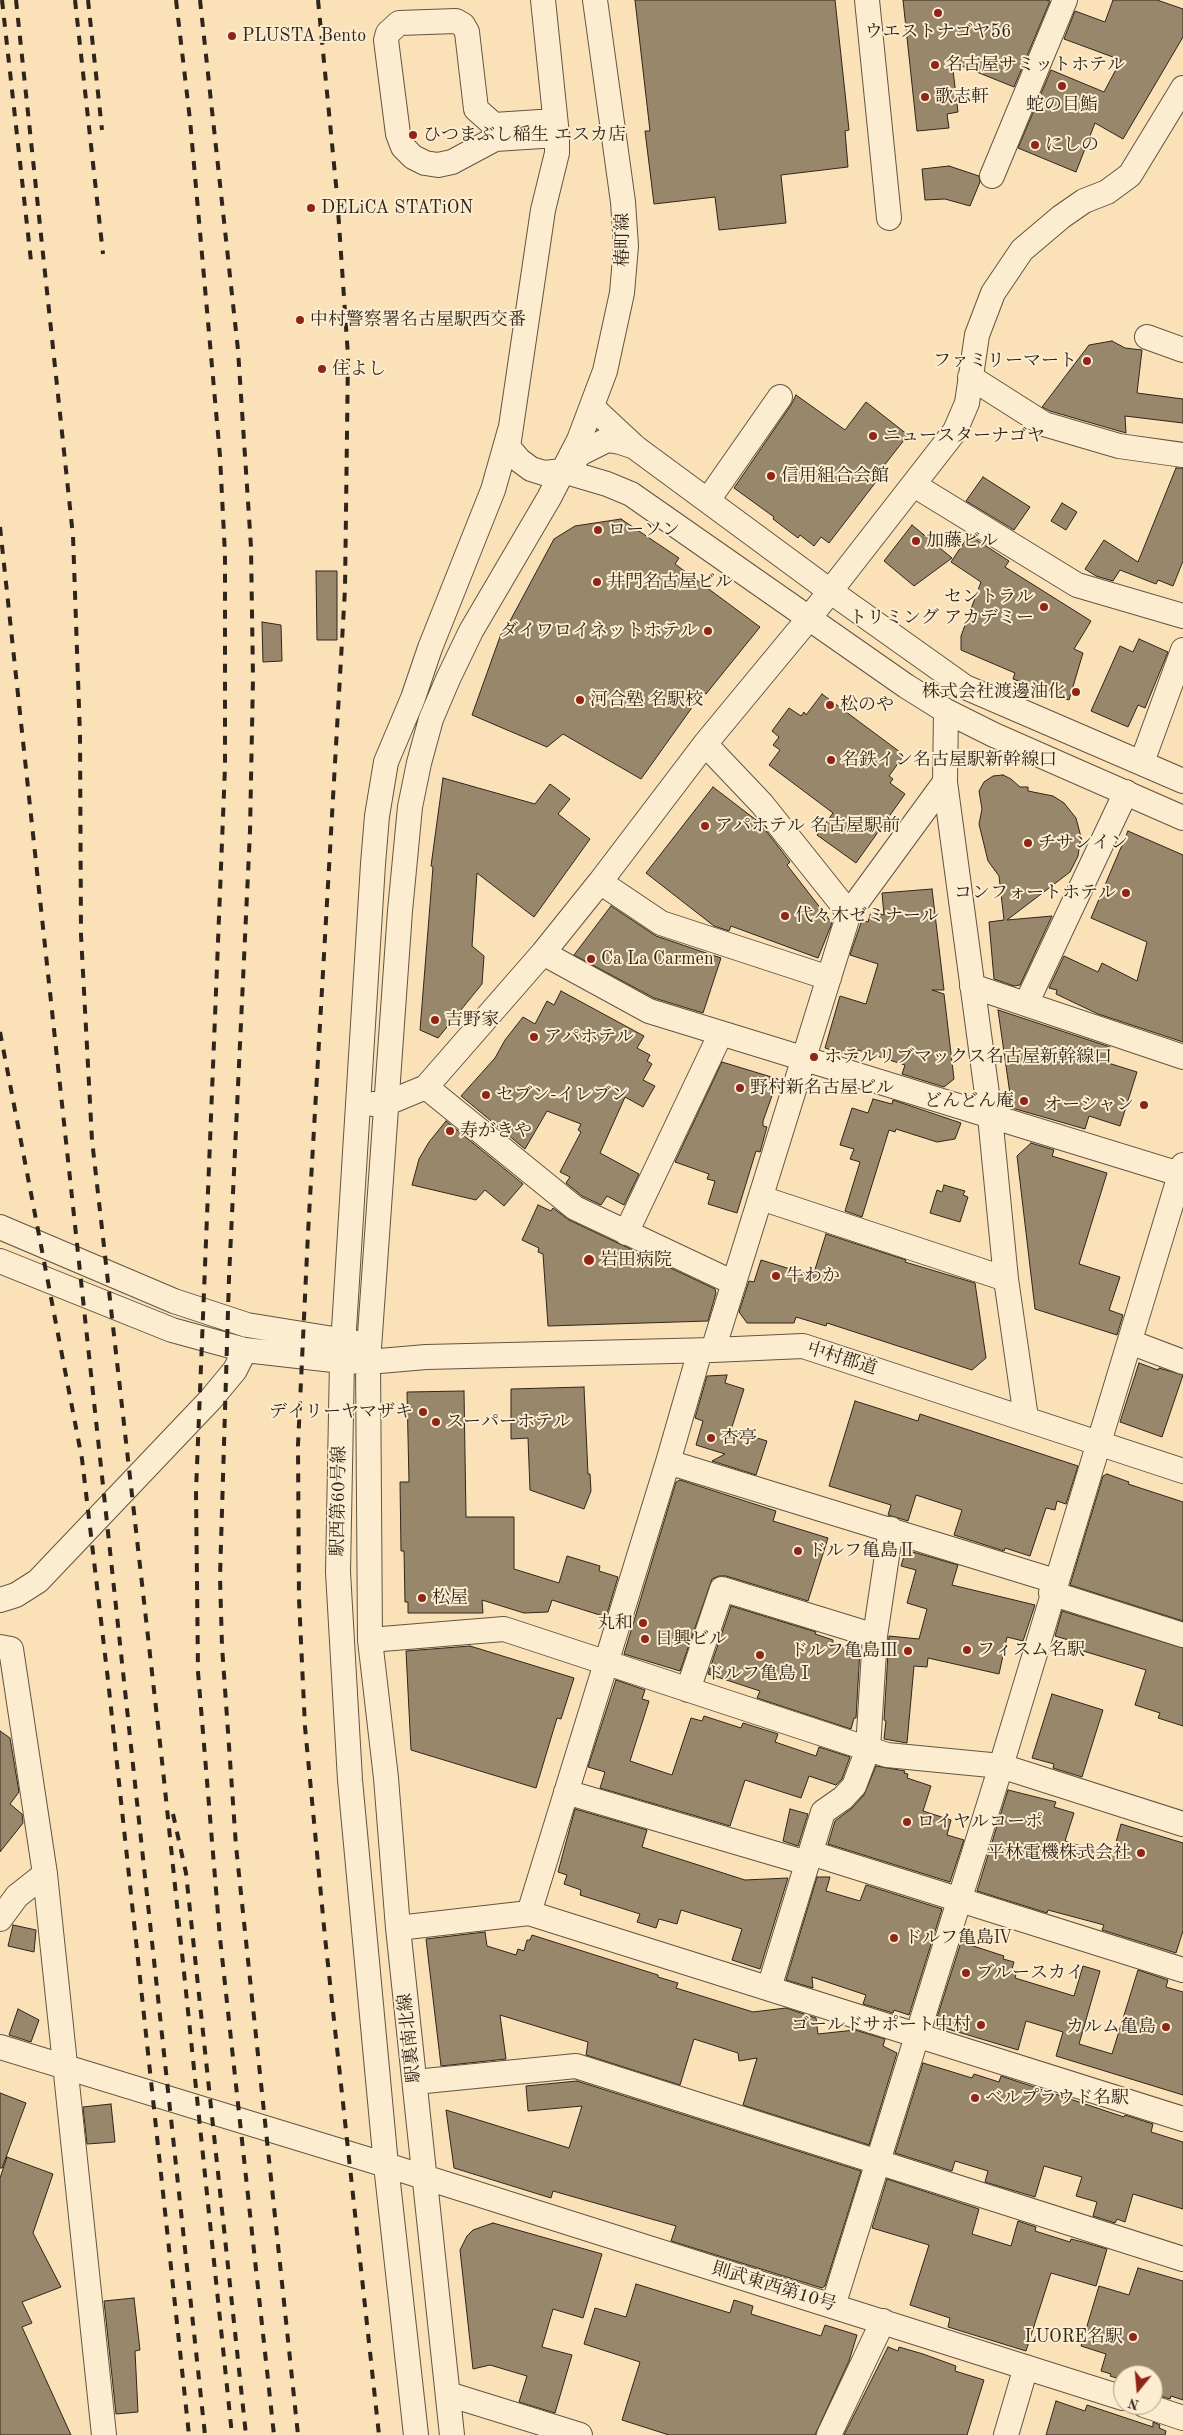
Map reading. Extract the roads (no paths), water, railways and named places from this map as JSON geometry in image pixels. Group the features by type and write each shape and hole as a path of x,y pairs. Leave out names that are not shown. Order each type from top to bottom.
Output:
{"street":[{"path":"543,0 556,128 555,166 543,210 508,447 519,460 531,469 544,473 563,471 607,484 631,494 810,617 906,686 946,711 994,735 1183,818"},
{"name":"椿町線","path":"563,471 592,407 605,371 622,292 626,246 623,202 595,0"},
{"path":"866,0 889,218"},
{"path":"992,176 1066,0"},
{"path":"456,22 462,25 467,32 476,109 494,125 556,128 495,139 452,162 438,165 425,163 413,157 403,147 398,134 386,40 388,33 399,23 456,22"},
{"path":"358,1104 385,1104 426,1087 543,953 600,882 705,744 810,617 955,432 967,403 977,335 993,293 1022,250 1060,217 1084,202 1107,192 1130,175 1183,88"},
{"path":"1147,337 1183,350"},
{"path":"970,377 1044,424 1119,446 1183,456"},
{"path":"708,500 780,397"},
{"path":"592,407 636,448 830,591 965,687 1183,781"},
{"path":"413,698 430,648 493,490 510,430"},
{"path":"413,698 527,522 537,492 563,471 581,453 607,440 620,442 636,448"},
{"name":"駅西第60号線","path":"370,1640 368,1353 385,1104 410,807 418,762 428,728 448,679 471,631 563,471"},
{"path":"914,485 1077,585 1183,616"},
{"path":"1142,762 1183,650"},
{"name":"駅西第60号線","path":"342,1640 338,1572 342,1351 377,816 386,762 413,698"},
{"path":"946,711 945,782 990,1116 1006,1279 1026,1418"},
{"path":"705,744 762,804 848,913"},
{"path":"529,1913 668,1462 706,1350 734,1283 805,1059 848,913 945,782"},
{"path":"1026,1004 1126,792"},
{"path":"600,882 661,923 829,978"},
{"path":"543,953 649,1012 990,1116 1182,1172 1053,1587 1001,1766 833,2306"},
{"path":"972,986 1183,1057"},
{"path":"626,1233 721,1033"},
{"path":"426,1087 575,1208 734,1283"},
{"path":"761,1198 1006,1279"},
{"path":"0,1227 174,1301 247,1325 342,1351"},
{"path":"0,1261 172,1330 245,1350 342,1351"},
{"path":"1130,1342 1183,1362"},
{"name":"中村郡道","path":"342,1351 426,1357 803,1346 1183,1471"},
{"path":"0,1600 16,1595 38,1581 211,1399 235,1370 245,1350"},
{"path":"668,1462 891,1529 1183,1635"},
{"path":"768,1988 823,1812 843,1798 854,1786 868,1749 875,1636 891,1529"},
{"path":"688,1690 722,1589 875,1636"},
{"path":"370,1640 504,1629 887,1756 1001,1766 1183,1824"},
{"name":"駅裏南北線","path":"342,1640 350,1780 386,2165 416,2435"},
{"name":"駅裏南北線","path":"370,1640 386,1778 398,1928 452,2435"},
{"path":"0,1647 10,1649 45,1874 104,2435"},
{"path":"566,1792 959,1900 1183,1970"},
{"path":"0,1919 17,1896 45,1874"},
{"path":"398,1928 529,1913 1183,2119"},
{"name":"則武東西第10号","path":"0,2046 66,2068 386,2165 1113,2395"},
{"path":"415,2082 576,2066 1183,2259"},
{"path":"829,2435 883,2321"},
{"path":"1006,2435 1026,2367"},
{"path":"448,2394 580,2435"},
{"path":"1163,2411 1183,2418"}],"railway":[{"path":"2,0 31,261"},
{"path":"16,0 73,536 80,736 81,935 92,1140 163,1770 232,2435"},
{"path":"75,0 103,254"},
{"path":"88,0 102,130"},
{"path":"176,0 190,120 220,456 225,555 225,767 196,1491 198,1672 220,1938 274,2435"},
{"path":"200,0 238,350 251,547 253,678 250,831 229,1278 220,1577 222,1646 236,1846 298,2435"},
{"path":"318,0 337,195 348,356 345,589 308,1233 298,1445 299,1599 305,1727 325,1937 379,2435"},
{"path":"0,527 205,2435"},
{"path":"0,1032 82,1459 108,1680 189,2435"},
{"path":"173,1814 186,1873 246,2435"}],"place":[{"name":"ウエストナゴヤ56","path":"938,13"},
{"name":"PLUSTA Bento","path":"232,36"},
{"name":"名古屋サミットホテル","path":"935,65"},
{"name":"蛇の目鮨","path":"1062,86"},
{"name":"歌志軒","path":"925,97"},
{"name":"ひつまぶし稲生 エスカ店","path":"413,135"},
{"name":"にしの","path":"1035,145"},
{"name":"DELiCA STATiON","path":"311,208"},
{"name":"中村警察署名古屋駅西交番","path":"300,320"},
{"name":"ファミリーマート","path":"1087,361"},
{"name":"住よし","path":"322,369"},
{"name":"ニュースターナゴヤ","path":"873,436"},
{"name":"信用組合会館","path":"771,476"},
{"name":"ローソン","path":"598,530"},
{"name":"加藤ビル","path":"916,541"},
{"name":"井門名古屋ビル","path":"597,582"},
{"name":"セントラル トリミング アカデミー","path":"1044,607"},
{"name":"ダイワロイネットホテル","path":"708,631"},
{"name":"株式会社渡邊油化","path":"1076,692"},
{"name":"河合塾 名駅校","path":"580,700"},
{"name":"松のや","path":"830,705"},
{"name":"名鉄イン名古屋駅新幹線口","path":"831,760"},
{"name":"アパホテル 名古屋駅前","path":"705,826"},
{"name":"チサンイン","path":"1028,843"},
{"name":"コンフォートホテル","path":"1126,893"},
{"name":"代々木ゼミナール","path":"785,916"},
{"name":"Ca La Carmen","path":"591,959"},
{"name":"吉野家","path":"435,1020"},
{"name":"アパホテル","path":"534,1037"},
{"name":"ホテルリブマックス名古屋新幹線口","path":"814,1057"},
{"name":"野村新名古屋ビル","path":"740,1088"},
{"name":"セブン-イレブン","path":"486,1095"},
{"name":"どんどん庵","path":"1024,1101"},
{"name":"オーシャン","path":"1144,1105"},
{"name":"寿がきや","path":"450,1131"},
{"name":"岩田病院","path":"589,1260"},
{"name":"牛わか","path":"776,1276"},
{"name":"デイリーヤマザキ","path":"423,1412"},
{"name":"スーパーホテル","path":"436,1422"},
{"name":"杏亭","path":"711,1438"},
{"name":"ドルフ亀島Ⅱ","path":"798,1551"},
{"name":"松屋","path":"422,1598"},
{"name":"丸和","path":"643,1623"},
{"name":"日興ビル","path":"645,1639"},
{"name":"フィスム名駅","path":"967,1650"},
{"name":"ドルフ亀島Ⅲ","path":"908,1651"},
{"name":"ドルフ亀島Ⅰ","path":"760,1655"},
{"name":"ロイヤルコーポ","path":"907,1822"},
{"name":"平林電機株式会社","path":"1141,1853"},
{"name":"ドルフ亀島Ⅳ","path":"894,1938"},
{"name":"ブルースカイ","path":"966,1973"},
{"name":"ゴールドサポート中村","path":"981,2025"},
{"name":"カルム亀島","path":"1166,2027"},
{"name":"ベルプラウド名駅","path":"975,2098"},
{"name":"LUORE名駅","path":"1133,2337"}]}
